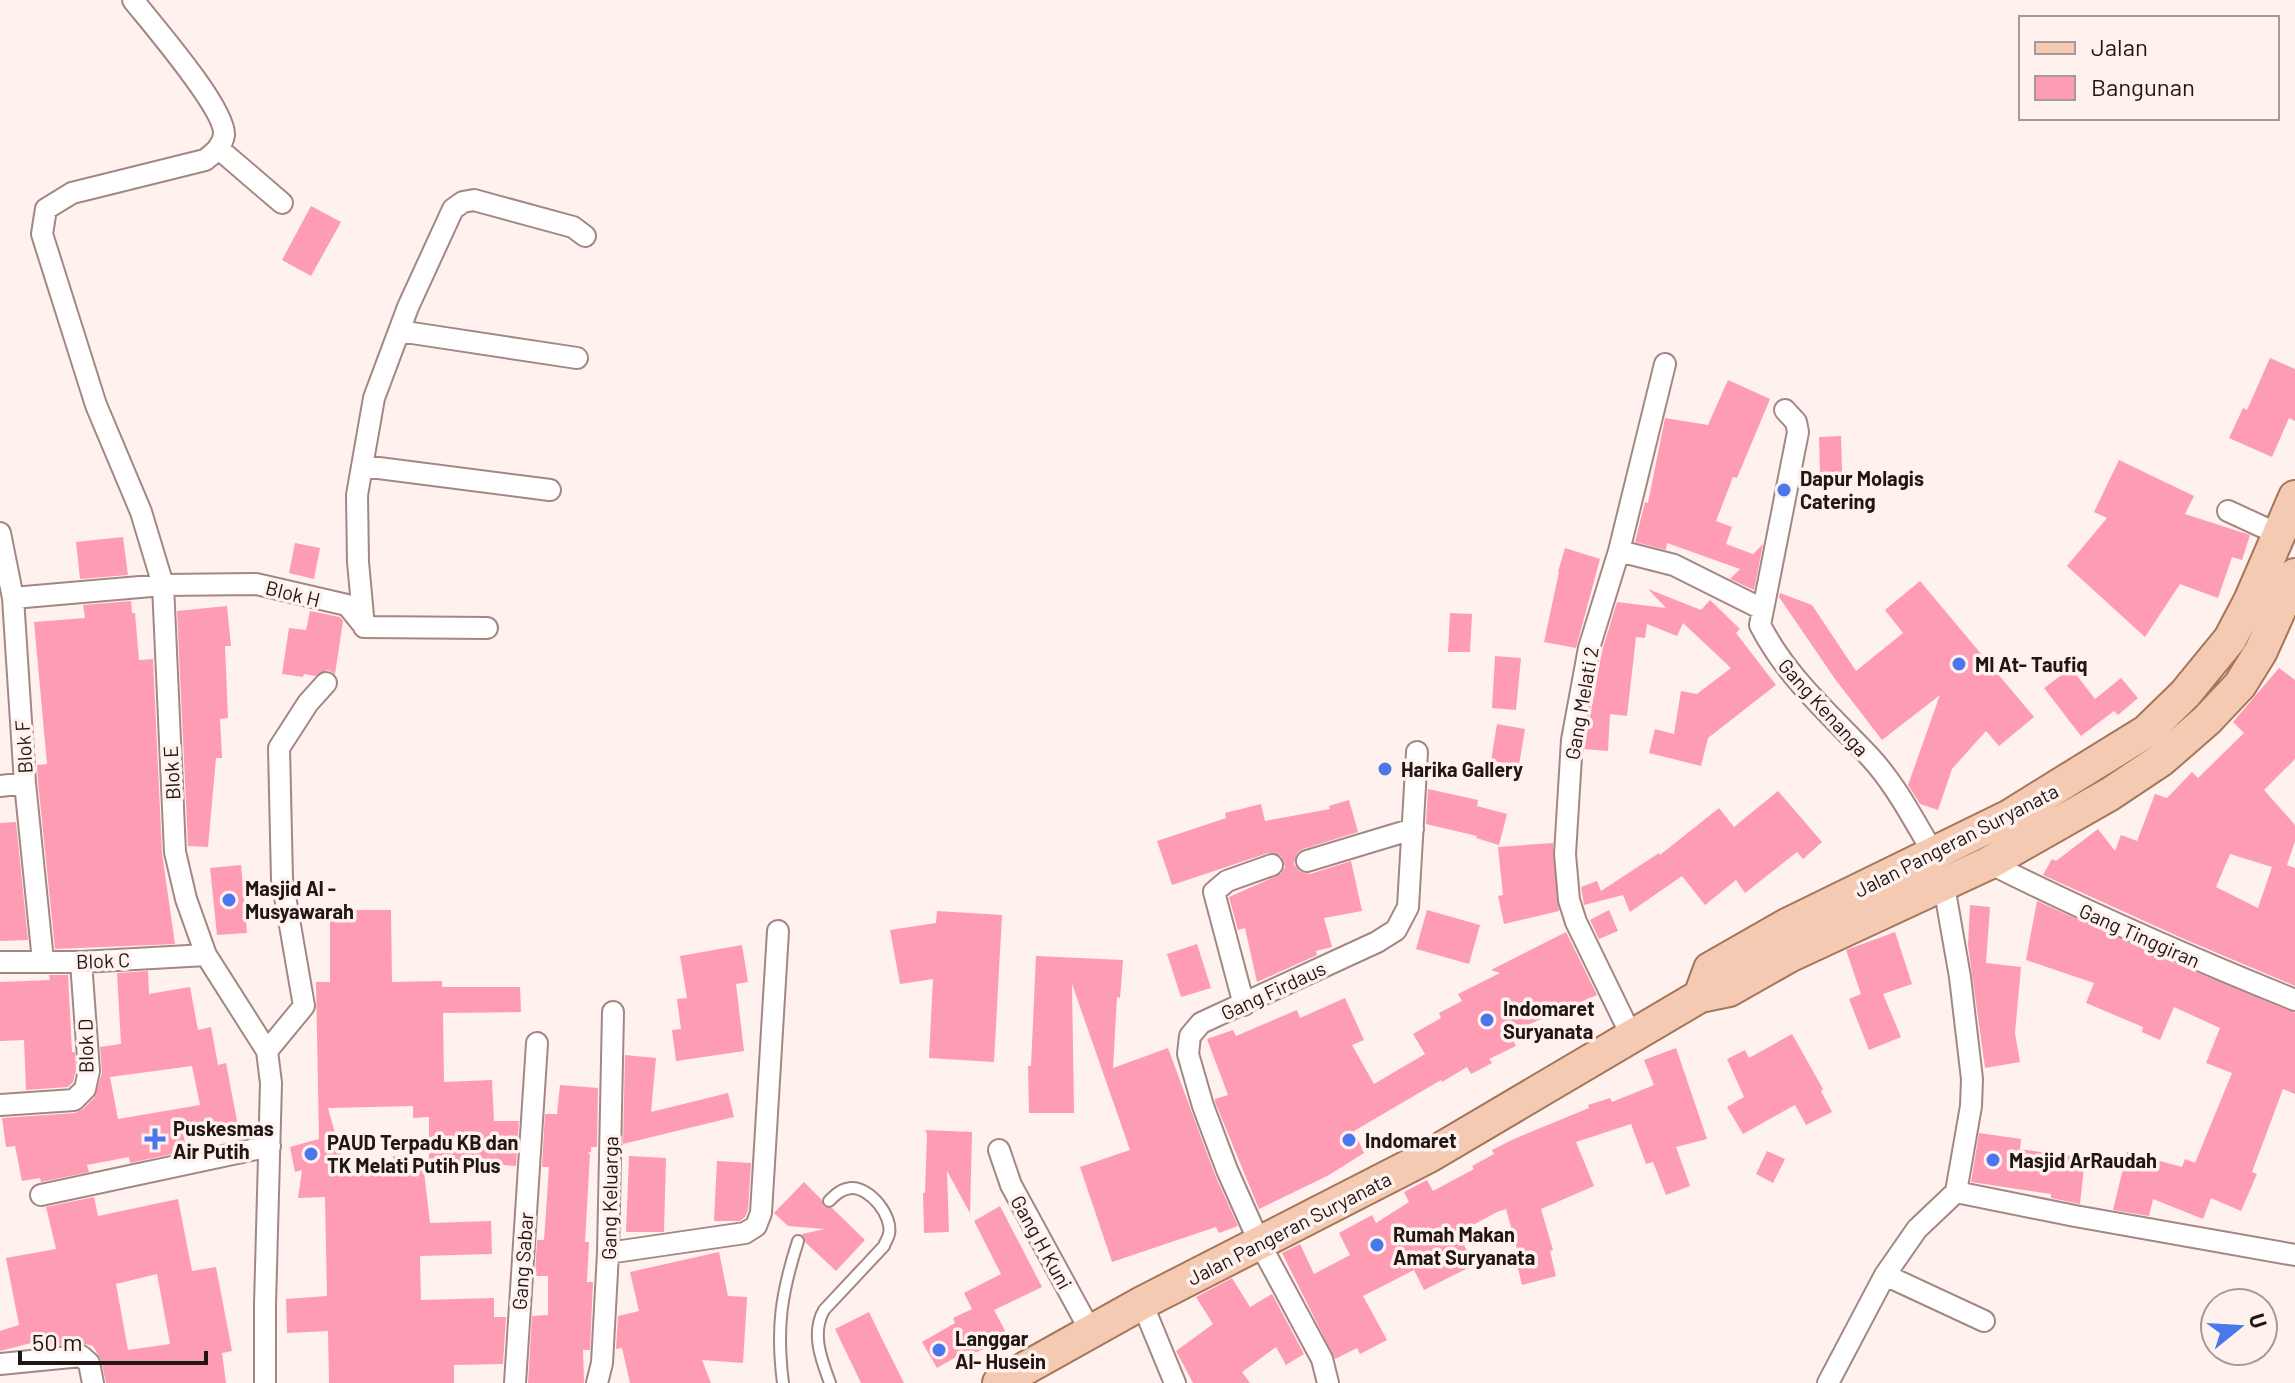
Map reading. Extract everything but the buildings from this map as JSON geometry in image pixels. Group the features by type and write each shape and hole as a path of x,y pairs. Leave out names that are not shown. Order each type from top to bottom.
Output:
{"main road":[{"name":"Jalan Pangeran Suryanata","path":"1700,996 1710,969 1787,925 1971,836 2068,782 2147,731 2185,694 2230,639 2295,497"},
{"name":"Jalan Pangeran Suryanata","path":"999,1383 1142,1303 1429,1156 1700,996 1729,990 1789,956 1944,886 2110,794 2161,760 2207,720 2240,685 2261,651 2295,575"},
{"path":"1971,836 1989,863"}],"street":[{"path":"133,0 215,107 224,133 219,149 282,203"},
{"name":"Blok E","path":"219,149 205,160 72,193 46,209 42,234 96,405 141,512 163,585 175,852 186,899 206,955 267,1051"},
{"path":"487,628 364,627 358,562 357,495 374,398 399,331 453,209 463,202 474,200 573,227 585,236"},
{"path":"399,331 577,358"},
{"name":"Gang Melati 2","path":"1632,1037 1576,922 1569,900 1565,863 1572,740 1589,648 1619,551 1665,364"},
{"name":"Gang Kenanga","path":"1785,410 1796,422 1798,432 1760,625 1772,648 1798,683 1871,758 1893,786 1934,854"},
{"path":"363,466 550,490"},
{"path":"2228,511 2278,534"},
{"name":"Blok F","path":"0,533 3,577 13,598 25,783 43,961"},
{"path":"1619,551 1674,565 1762,609"},
{"name":"Blok H","path":"13,598 163,585 256,584 347,605 364,627"},
{"path":"265,1383 271,1083 267,1051 304,1006 282,879 279,748 308,703 326,683"},
{"name":"Gang Firdaus","path":"1328,1383 1322,1359 1260,1244 1227,1170 1188,1054 1189,1041 1193,1030 1201,1023 1396,930 1408,907 1417,752"},
{"path":"0,786 25,783"},
{"path":"1307,861 1413,829"},
{"name":"Gang Tinggiran","path":"1989,863 2161,945 2295,1000"},
{"path":"1244,1005 1214,892 1227,881 1272,865"},
{"path":"1828,1383 1885,1275 1917,1229 1956,1192 1971,1106 1972,1079 1960,977 1944,886"},
{"path":"608,1253 745,1233 756,1226 761,1213 778,931"},
{"name":"Blok C","path":"0,962 81,962 206,955"},
{"name":"Blok D","path":"0,1105 74,1100 85,1089 89,1071 81,962"},
{"name":"Gang Keluarga","path":"597,1383 602,1363 608,1253 613,1012"},
{"name":"Gang Sabar","path":"515,1383 537,1043"},
{"path":"41,1195 270,1146"},
{"name":"Gang H Kuni","path":"999,1150 1011,1185 1091,1332"},
{"path":"1956,1192 2295,1255"},
{"path":"1885,1275 1984,1321"},
{"path":"1142,1303 1175,1383"},
{"path":"0,1364 81,1356 89,1363 93,1383"}],"lane":[{"path":"829,1201 840,1191 857,1189 871,1196 881,1207 890,1233 884,1246 824,1310 818,1321 819,1348 830,1383"},
{"path":"783,1383 778,1344 781,1299 798,1241"}],"place":[{"name":"Dapur Molagis Catering","path":"1784,490"},
{"name":"MI At- Taufiq","path":"1959,664"},
{"name":"Harika Gallery","path":"1385,769"},
{"name":"Masjid Al - Musyawarah","path":"229,900"},
{"name":"Indomaret Suryanata","path":"1487,1020"},
{"name":"Puskesmas Air Putih","path":"155,1139"},
{"name":"Indomaret","path":"1349,1140"},
{"name":"PAUD Terpadu KB dan TK Melati Putih Plus","path":"311,1154"},
{"name":"Masjid ArRaudah","path":"1993,1160"},
{"name":"Rumah Makan Amat Suryanata","path":"1377,1245"},
{"name":"Langgar Al- Husein","path":"939,1350"}]}
